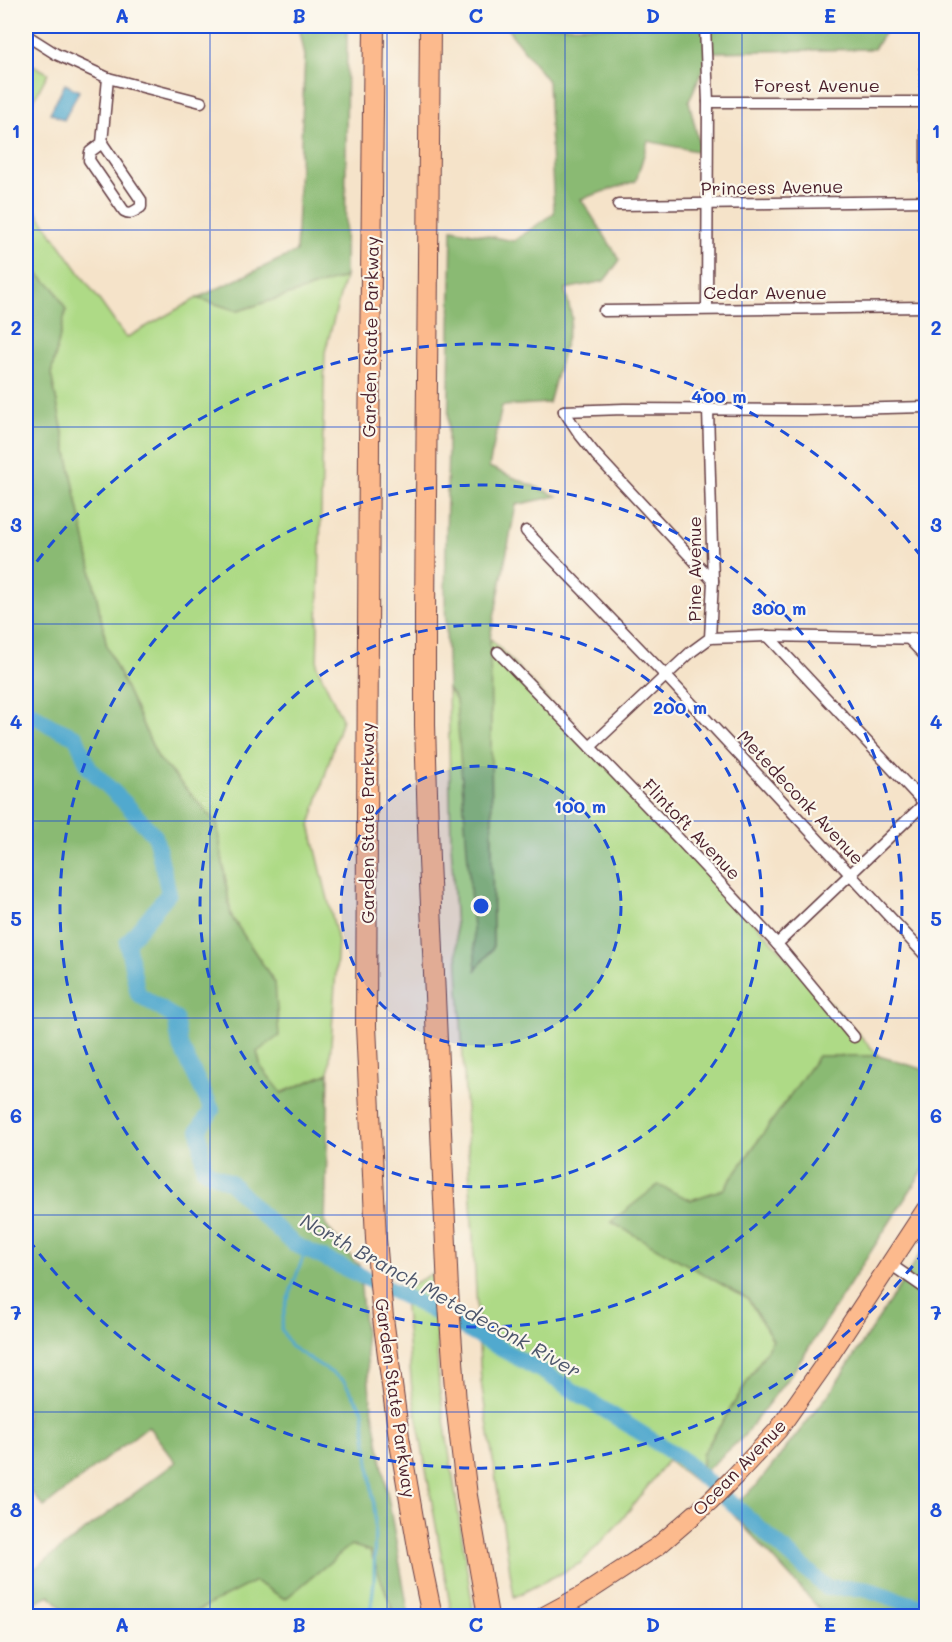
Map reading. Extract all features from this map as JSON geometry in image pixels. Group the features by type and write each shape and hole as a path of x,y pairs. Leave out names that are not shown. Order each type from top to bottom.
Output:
{"highway":[{"name":"Garden State Parkway","path":"374,26 366,1026 376,1239 383,1318 399,1437 432,1617"},
{"path":"430,26 425,404 425,725 429,872 452,1353 467,1496 488,1617"}],"main road":[{"name":"Ocean Avenue","path":"544,1617 584,1595 657,1546 710,1501 734,1477 778,1430 927,1209"}],"street":[{"path":"705,26 708,102 707,308"},
{"path":"26,35 56,54 108,78 201,102"},
{"path":"926,47 927,225"},
{"path":"102,143 90,152 89,160 124,211 132,213 141,207 141,200 102,143 108,78"},
{"name":"Forest Avenue","path":"708,102 926,102"},
{"name":"Princess Avenue","path":"618,206 926,201"},
{"name":"Cedar Avenue","path":"604,311 927,307"},
{"path":"713,581 596,455 564,411 927,407"},
{"name":"Pine Avenue","path":"590,747 691,652 710,638 713,581 708,410"},
{"name":"Metedeconk Avenue","path":"526,531 666,676 927,956"},
{"path":"710,638 768,636 927,639"},
{"path":"768,636 926,803 777,944"},
{"path":"909,639 927,657"},
{"name":"Flintoft Avenue","path":"498,652 777,944 854,1037"},
{"path":"890,1264 927,1289"}],"green space":[{"path":"299,26 347,26 345,277 238,311 197,298 296,252 305,56"},
{"path":"505,26 889,26 874,49 710,52 689,101 701,152 648,141 636,181 581,199 620,260 604,281 565,289 572,318 549,403 502,406 489,467 557,496 516,505 490,638 493,948 476,970 456,700 448,689 445,598 452,229 514,241 554,213 548,81"},
{"path":"29,63 48,73 30,107 26,105 26,70"},
{"path":"26,197 126,338 197,298 238,311 345,277 325,352 317,666 342,719 310,825 338,941 329,1073 281,1093 261,1067 257,1052 275,983 231,916 217,823 158,758 107,647 51,374 66,310 54,288 26,264"},
{"path":"26,264 54,288 66,310 51,374 107,647 158,758 217,823 231,916 275,983 279,1036 257,1052 261,1067 282,1093 329,1073 325,1224 359,1264 370,1395 409,1616 395,1616 370,1551 351,1545 285,1599 255,1581 187,1616 131,1616 106,1612 98,1616 69,1616 50,1595 26,1606 26,1575 176,1462 148,1426 44,1507 26,1486 26,1344 31,1338 26,1314"},
{"path":"490,638 879,1056 818,1056 724,1189 612,1222 748,1299 773,1340 702,1455 702,1474 695,1481 668,1460 620,1522 581,1563 514,1597 481,1382 451,842 448,689 456,699 493,948"},
{"path":"818,1056 879,1056 926,1070 926,1166 797,1366 743,1437 702,1474 702,1455 773,1340 748,1299 611,1222 658,1185 691,1200 724,1189"},
{"path":"926,1245 926,1616 826,1616 729,1510 757,1485 832,1390"},
{"path":"433,1273 439,1386 474,1616 452,1616 412,1390 403,1285 408,1287"},
{"path":"350,1545 370,1551 395,1616 187,1616 255,1581 285,1599"}],"water":[{"path":"65,84 79,91 64,120 50,113"}],"waterway":[{"name":"North Branch Metedeconk River","path":"26,710 51,726 76,737 89,768 155,836 169,893 127,943 138,994 175,1018 180,1045 212,1110 199,1129 204,1169 231,1183 294,1244 418,1303 545,1373 681,1458 827,1588 864,1588 926,1608"},
{"path":"306,1249 286,1304 281,1328 290,1346 343,1380 363,1410 375,1516 374,1582 371,1608 359,1616"}]}
